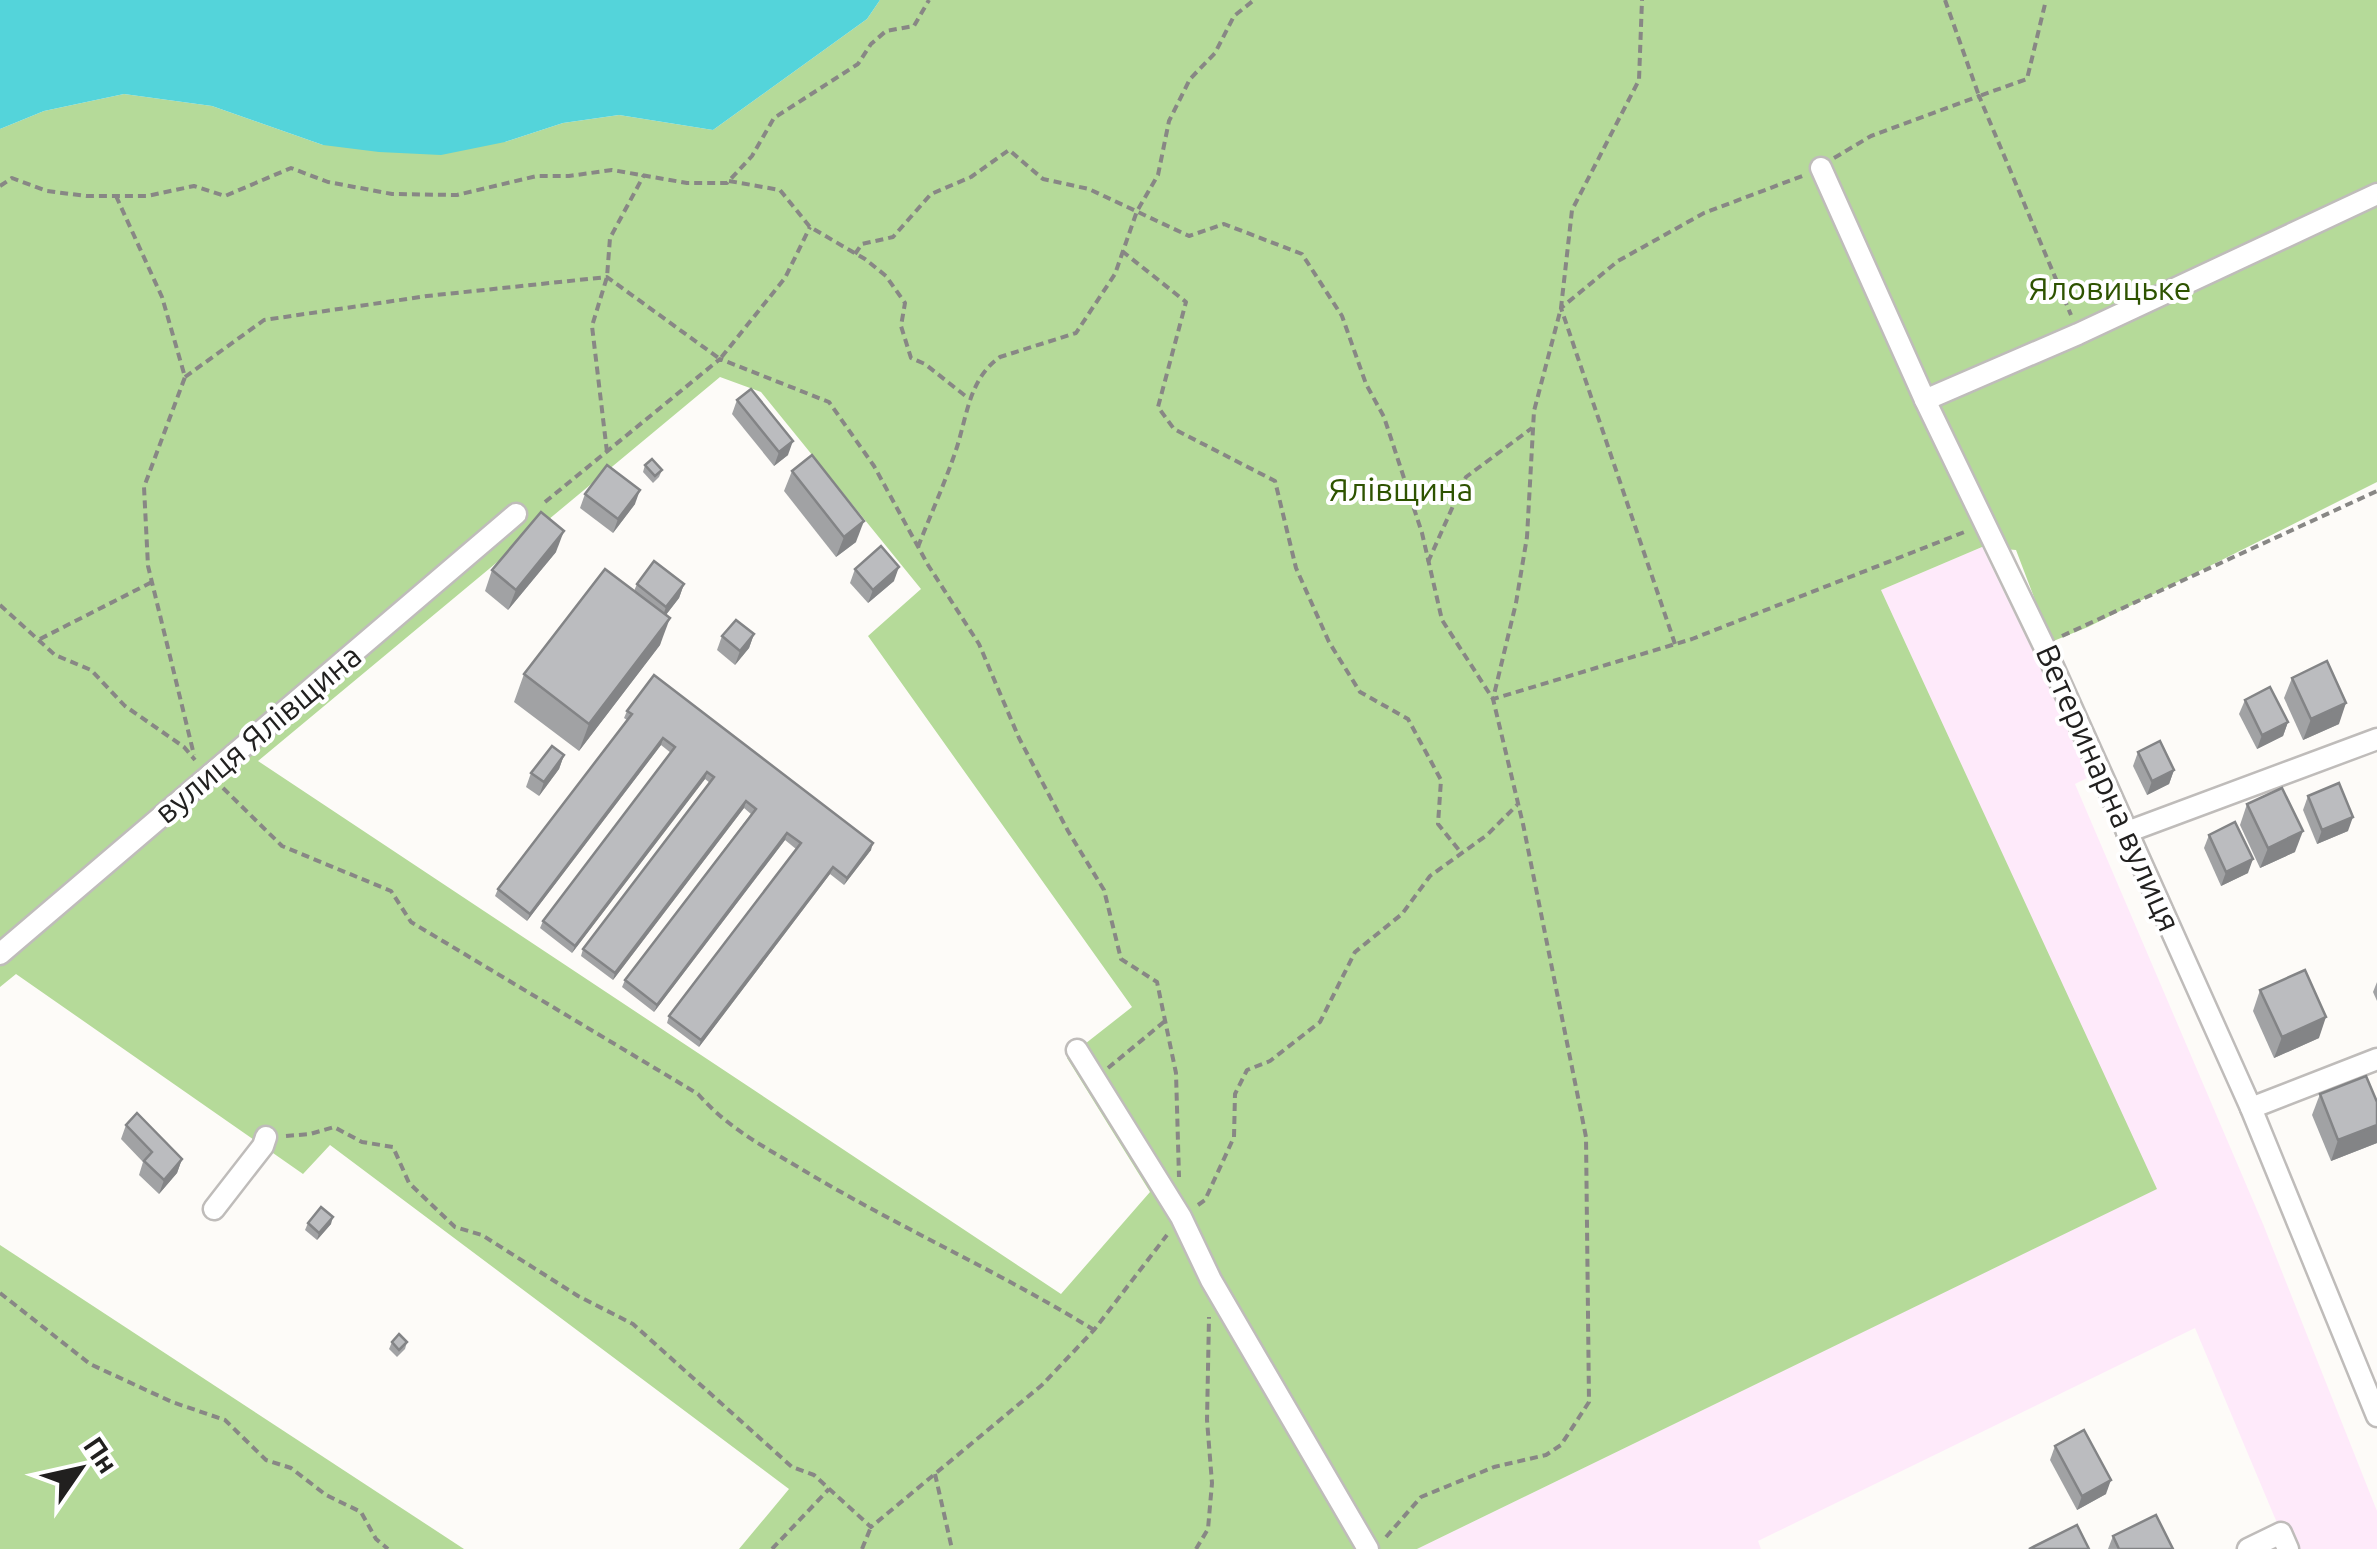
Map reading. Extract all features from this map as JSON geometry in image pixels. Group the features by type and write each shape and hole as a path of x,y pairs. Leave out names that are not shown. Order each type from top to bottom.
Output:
{"street":[{"name":"Ветеринарна вулиця","path":"1820,168 1924,400 2044,644 2252,1108 2377,1416"},
{"path":"1924,400 2078,334 2377,194"},
{"name":"вулиця Ялівщина","path":"0,954 516,514"},
{"path":"2126,832 2377,739"},
{"path":"1077,1050 1181,1216 1211,1280 1375,1546"},
{"path":"2252,1108 2377,1059"},
{"path":"214,1209 266,1137"},
{"path":"2249,1549 2281,1533 2288,1549"}],"path":[{"path":"729,182 752,156 774,118 858,64 871,44 886,31 914,26 929,0"},
{"path":"918,547 956,452 968,398 991,363 1000,357 1076,333 1115,274 1136,211 1158,174 1169,121 1190,80 1215,53 1234,16 1254,0"},
{"path":"1493,699 1528,537 1534,411 1561,308 1572,210 1639,80 1642,0"},
{"path":"1945,0 1979,96 2078,334"},
{"path":"1561,308 1618,261 1704,214 1820,168 1872,136 2027,79 2046,0"},
{"path":"855,254 862,244 894,237 931,194 972,177 1009,150 1043,180 1089,188 1188,236 1224,224 1264,236 1302,254 1342,316 1366,384 1384,417 1422,532 1442,620 1493,699 1518,806 1586,1137 1589,1402 1560,1445 1546,1455 1494,1466 1421,1497 1375,1546"},
{"path":"0,186 12,178 47,191 116,196 147,196 194,186 225,196 291,168 328,182 392,194 457,195 536,176 612,170 686,183 729,182 780,190 810,227 886,276 905,303 900,326 912,358 968,398"},
{"path":"607,452 592,326 606,277 610,238 644,175"},
{"path":"116,196 162,297 185,377"},
{"path":"545,502 720,359 785,278 810,227"},
{"path":"1122,251 1186,302 1158,407 1174,429 1275,481 1296,568 1329,642 1360,692 1408,720 1441,780 1438,824 1462,854"},
{"path":"195,760 152,582 144,487 185,377 264,320 426,296 606,277 720,359 829,402 874,466 918,547 980,644 1019,738 1104,890 1121,959 1158,982 1176,1072 1180,1180"},
{"path":"1561,308 1675,644"},
{"path":"1428,562 1466,478 1533,428"},
{"path":"2044,644 2377,491"},
{"path":"1493,699 1675,644 1986,524"},
{"path":"39,640 152,582"},
{"path":"0,605 55,655 90,670 126,706 184,747 282,846 391,891 411,922 698,1094 721,1121 849,1197 1016,1284 1094,1330"},
{"path":"862,1549 872,1527 1042,1385 1094,1330 1181,1216 1205,1200 1234,1137 1234,1094 1247,1070 1270,1062 1320,1022 1354,952 1402,914 1430,876 1518,806"},
{"path":"1096,1077 1166,1020"},
{"path":"266,1137 310,1134 334,1126 362,1142 392,1148 409,1183 454,1227 482,1236 578,1296 633,1324 792,1466 814,1475 872,1527"},
{"path":"0,1293 90,1364 172,1402 225,1420 266,1460 291,1468 326,1495 361,1512 376,1540 388,1549"},
{"path":"1196,1549 1208,1529 1212,1482 1209,1318"},
{"path":"936,1474 952,1549"},
{"path":"772,1549 828,1489"}],"shaded area":[{"path":"1982,547 2093,775 2075,784 2263,1224 2377,1511 2377,1549 2288,1549 2195,1328 1758,1541 1761,1549 1417,1549 2156,1189 1881,590"}],"green space":[{"name":"Ялівщина","path":"880,0 2377,0 2377,482 2051,642 2016,550 1982,547 1881,590 2157,1189 1417,1549 739,1549 789,1489 330,1145 303,1174 16,974 0,987 0,129 44,111 124,94 212,106 323,145 505,142 563,123 619,115 713,130 867,19","holes":["720,377 761,392 921,589 868,636 1132,1007 1067,1058 1150,1192 1061,1294 258,761"]},
{"path":"0,1245 464,1549 0,1549"}],"water":[{"path":"0,0 880,0 867,19 713,130 619,115 563,123 505,142 441,155 323,145 212,106 124,94 44,111 0,129"}],"building":[{"path":"751,389 793,441 779,452 737,400"},
{"path":"812,455 864,521 844,537 792,471"},
{"path":"652,459 662,470 655,476 645,465"},
{"path":"607,465 640,490 618,519 585,494"},
{"path":"541,512 564,531 516,590 492,570"},
{"path":"881,546 899,567 873,590 855,569"},
{"path":"654,561 684,584 666,607 637,584"},
{"path":"605,569 670,618 589,724 524,674"},
{"path":"736,620 754,634 740,651 722,636"},
{"path":"2327,661 2346,703 2311,719 2292,678"},
{"path":"654,675 873,843 847,878 833,867 701,1040 669,1016 801,843 787,833 657,1005 625,980 756,809 746,801 615,973 583,949 714,777 707,772 575,946 543,921 675,747 663,738 530,914 498,889 632,714 627,711"},
{"path":"2270,687 2288,722 2262,735 2245,700"},
{"path":"2160,741 2174,770 2152,781 2138,752"},
{"path":"552,746 564,755 544,782 531,773"},
{"path":"2339,783 2353,817 2322,830 2308,796"},
{"path":"2282,788 2303,831 2268,848 2247,804"},
{"path":"2235,822 2253,859 2226,872 2209,835"},
{"path":"2305,970 2326,1017 2282,1037 2260,990"},
{"path":"2366,1076 2377,1102 2377,1125 2338,1140 2320,1094"},
{"path":"137,1113 182,1159 164,1180 144,1161 152,1152 126,1125"},
{"path":"321,1207 333,1217 319,1233 308,1223"},
{"path":"399,1334 407,1342 399,1350 392,1342"},
{"path":"2084,1430 2111,1480 2082,1496 2055,1446"},
{"path":"2156,1515 2173,1549 2119,1549 2113,1536"},
{"path":"2077,1525 2089,1549 2029,1549"}],"park label":[{"name":"Яловицьке","path":"2110,289"}]}
